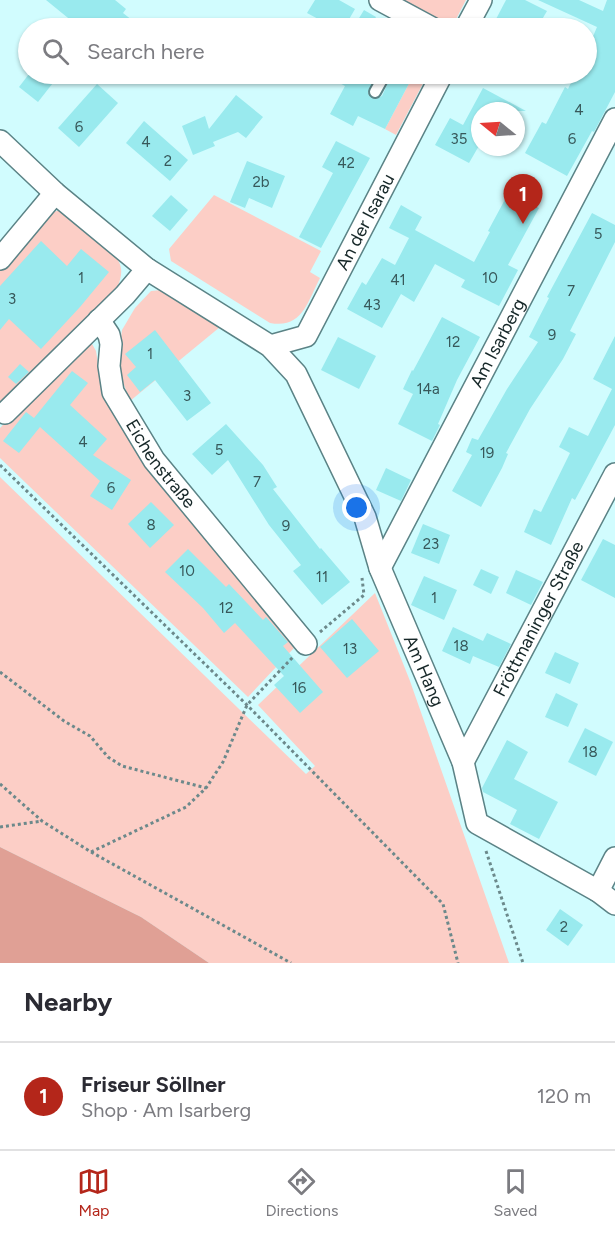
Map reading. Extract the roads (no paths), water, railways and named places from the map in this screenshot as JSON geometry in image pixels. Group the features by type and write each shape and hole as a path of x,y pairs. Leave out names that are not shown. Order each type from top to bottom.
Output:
{"street":[{"path":"380,0 407,18"},
{"path":"471,18 481,0"},
{"name":"An der Isarau","path":"306,336 437,84"},
{"name":"Am Isarberg","path":"380,568 615,119"},
{"name":"Am Hang","path":"0,141 55,193 147,269 270,346 296,374 365,517 380,568 463,762 477,823 598,891"},
{"path":"0,259 55,193"},
{"path":"4,413 125,295 147,269"},
{"name":"Eichenstraße","path":"99,320 109,335 111,344 109,366 113,392 154,460 306,644"},
{"path":"270,346 306,336"},
{"path":"296,374 306,336"},
{"name":"Fröttmaninger Straße","path":"463,762 615,474"},
{"path":"615,858 598,891 615,904"}],"lane":[{"path":"375,92 379,84"}],"place":[{"name":"Friseur Söllner","path":"523,224"}]}
